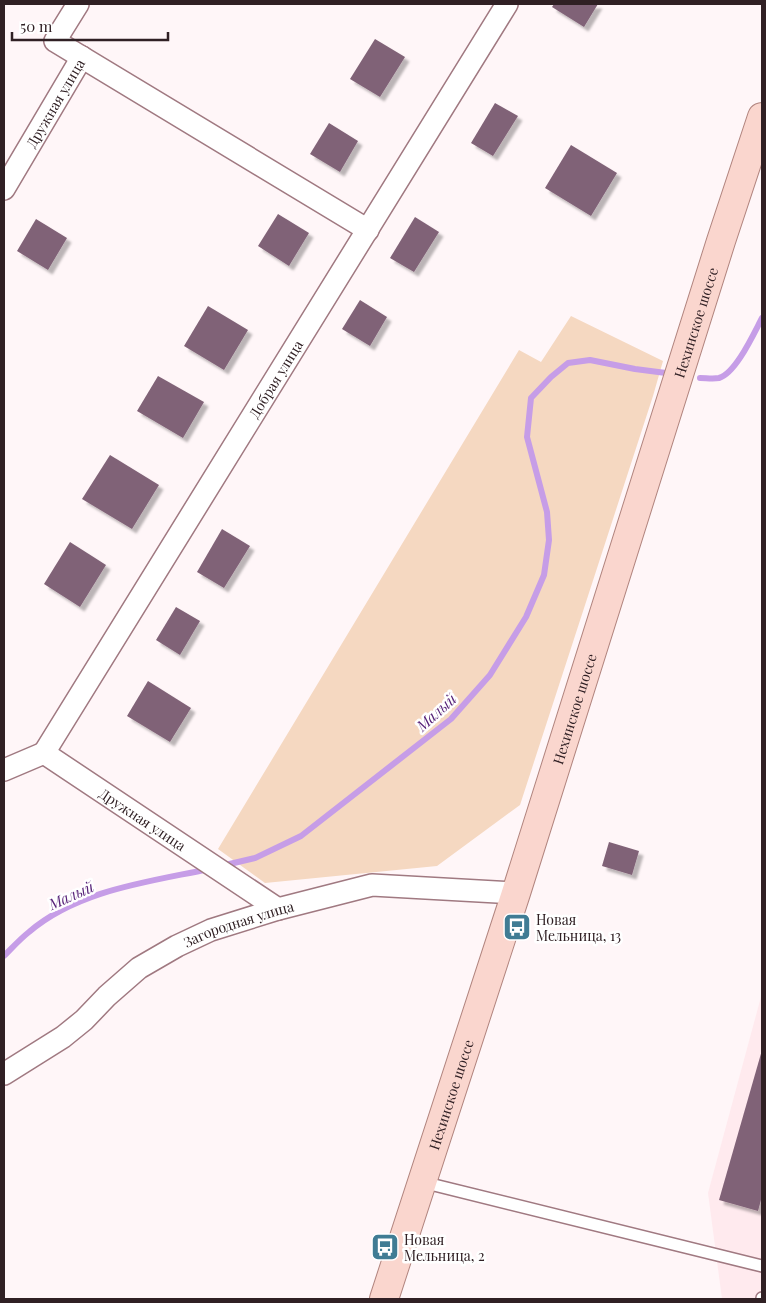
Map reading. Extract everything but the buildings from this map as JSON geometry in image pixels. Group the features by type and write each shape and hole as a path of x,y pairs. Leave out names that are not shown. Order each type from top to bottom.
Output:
{"main road":[{"name":"Нехинское шоссе","path":"384,1299 516,893 721,241 762,117"}],"street":[{"name":"Дружная улица","path":"4,189 82,57 55,41 78,4"},
{"name":"Добрая улица","path":"44,753 507,4"},
{"path":"82,57 368,230"},
{"name":"Дружная улица","path":"44,753 278,909"},
{"path":"4,770 44,753"},
{"name":"Загородная улица","path":"4,1074 63,1037 84,1020 107,996 139,968 177,946 211,930 278,909 372,885 516,893"}],"lane":[{"path":"422,1182 762,1266"}],"shaded area":[{"path":"571,316 663,361 520,805 437,866 265,883 218,849 519,350 541,362"},
{"path":"762,993 762,1299 722,1299 708,1193"}],"waterway":[{"name":"Малый","path":"700,378 719,378 732,369 744,352 762,318"},
{"name":"Малый","path":"221,866 255,858 301,836 451,719 490,675 526,617 544,575 549,540 547,512 527,437 531,398 551,377 568,363 590,360 666,373"},
{"name":"Малый","path":"4,956 29,932 69,906 114,890 209,869"}],"place":[{"name":"Новая Мельница, 13","path":"517,927"},
{"name":"Новая Мельница, 2","path":"385,1247"}]}
